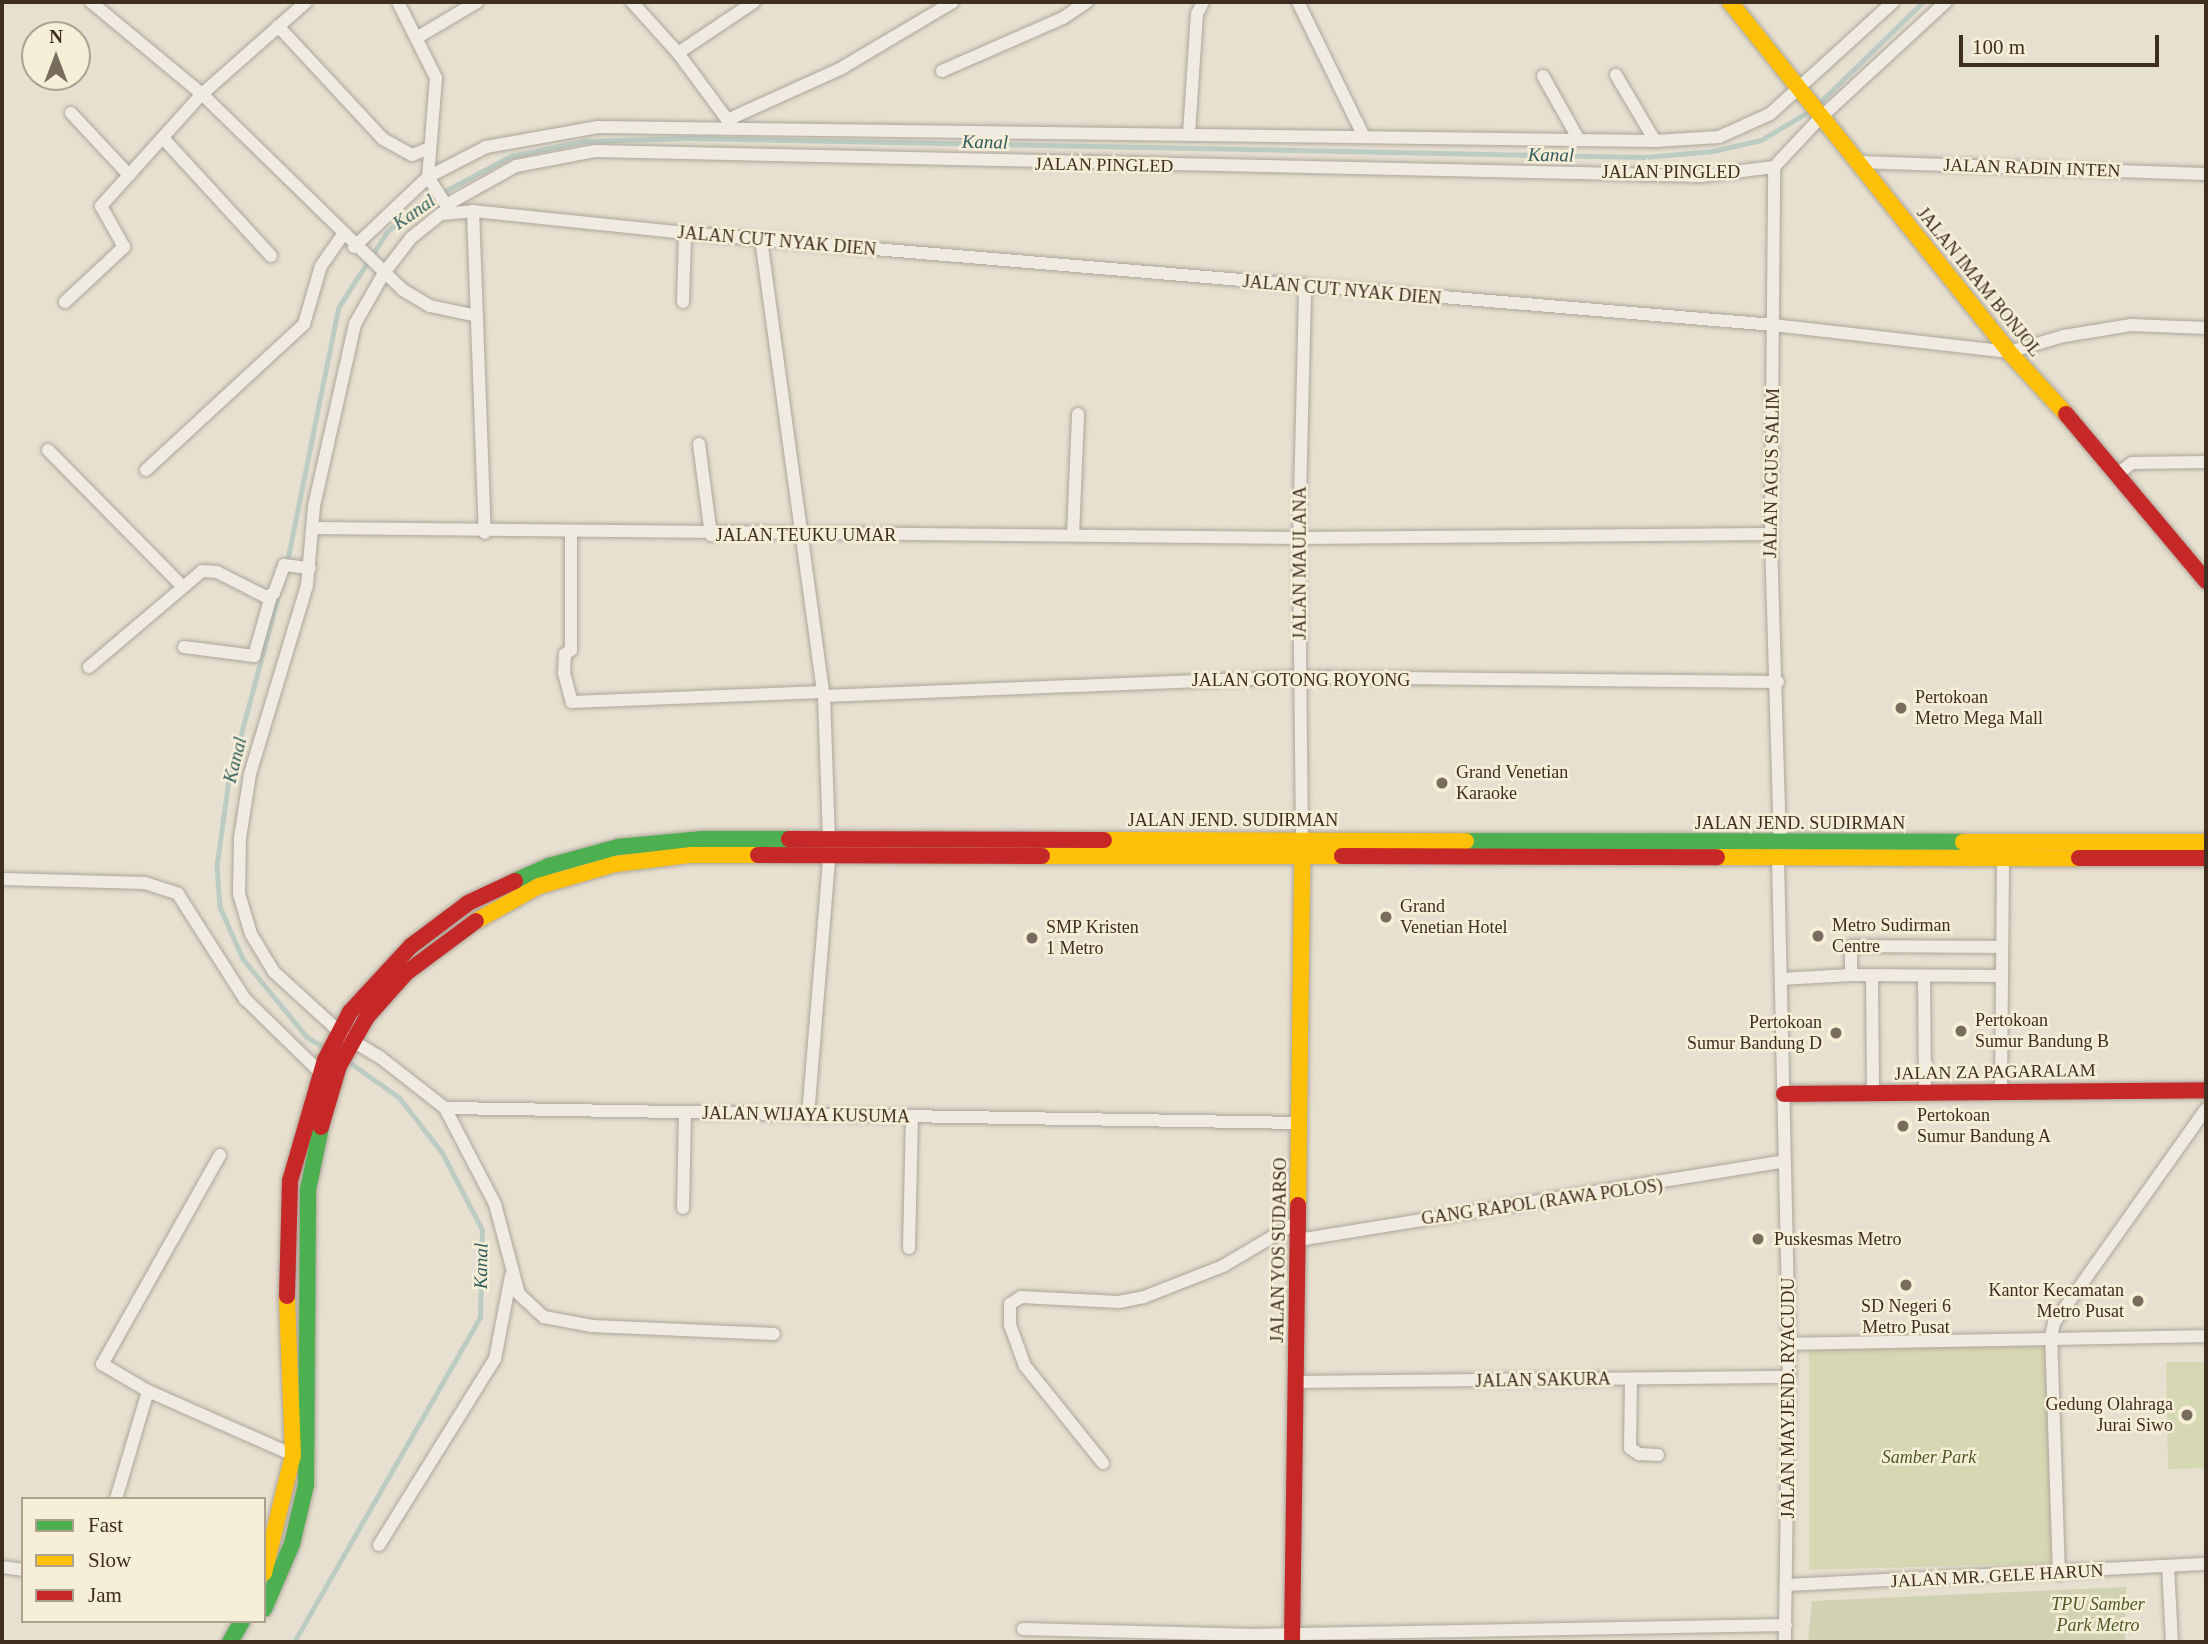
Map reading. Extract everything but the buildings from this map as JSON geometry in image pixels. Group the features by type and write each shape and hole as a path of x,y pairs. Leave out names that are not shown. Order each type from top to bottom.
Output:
{"main road":[{"name":"JALAN IMAM BONJOL","path":"1730,2 1819,119 1858,162 2009,352 2119,473 2206,581"},
{"name":"JALAN JEND. SUDIRMAN","path":"342,1040 385,971 438,923 528,873 585,854 641,843 829,838 1302,839 1506,842 2003,858 2206,858"},
{"path":"954,839 954,858"},
{"name":"JALAN YOS SUDARSO","path":"1292,1638 1302,839"},
{"path":"1506,842 1506,858"},
{"name":"JALAN JEND. SUDIRMAN","path":"342,1040 429,952 539,886 603,867 671,856 1506,858 2206,842"},
{"path":"266,1566 285,1502 293,1455 286,1224 295,1151 342,1040"},
{"path":"266,1604 292,1544 302,1505 309,1456 304,1261 308,1190 329,1070"},
{"name":"JALAN ZA PAGARALAM","path":"1784,1094 2206,1090"},
{"path":"285,1502 302,1505"},
{"path":"230,1642 241,1623"},
{"path":"246,1642 257,1623"}],"street":[{"path":"91,2 202,94 358,251 418,301 477,316"},
{"path":"65,302 124,247 101,208 202,94 306,2"},
{"path":"398,2 418,37 436,78 429,148 429,179 446,206 380,270 355,324 313,528 308,568 253,761 238,872 243,915 258,950 274,972 342,1040 445,1108 495,1204 511,1276 530,1307 565,1324 774,1334"},
{"path":"418,37 477,2"},
{"path":"632,2 678,53 731,125"},
{"path":"678,53 754,2"},
{"path":"731,125 840,69 953,2"},
{"path":"942,71 1063,18 1087,2"},
{"path":"1189,134 1197,15 1203,2"},
{"path":"1298,2 1364,137"},
{"path":"358,251 429,179 486,146 559,130 731,125 1656,141 1719,137 1753,126 1799,93 1893,2"},
{"path":"1774,167 1819,119 1947,2"},
{"path":"278,26 383,139 412,155 429,148"},
{"path":"1616,75 1656,141"},
{"path":"1544,76 1579,140"},
{"path":"71,113 129,175"},
{"path":"163,138 271,256"},
{"name":"JALAN PINGLED","path":"446,206 516,166 595,151 1701,176 1774,167"},
{"name":"JALAN RADIN INTEN","path":"1858,162 2206,174"},
{"name":"JALAN AGUS SALIM","path":"1774,167 1771,534 1778,682 1779,851"},
{"name":"JALAN CUT NYAK DIEN","path":"446,206 685,233 1773,325 2009,352"},
{"path":"474,211 485,533"},
{"path":"682,302 685,233"},
{"path":"146,470 304,324 321,266 343,234"},
{"path":"761,239 798,534 824,694 829,838"},
{"name":"JALAN MAULANA","path":"1302,839 1299,538 1305,287"},
{"path":"2009,352 2064,335 2131,325 2206,328"},
{"path":"1073,535 1078,414"},
{"path":"699,444 711,535"},
{"path":"48,450 184,587"},
{"path":"2119,473 2132,463 2206,462"},
{"name":"JALAN TEUKU UMAR","path":"313,528 571,534 1299,538 1771,534"},
{"name":"JALAN GOTONG ROYONG","path":"571,534 571,650 565,654 564,673 572,702 1300,677 1778,682"},
{"path":"184,647 254,656 271,596 285,565 308,568"},
{"path":"89,667 206,570 271,596"},
{"name":"JALAN MAYJEND. RYACUDU","path":"1779,851 1789,1344 1786,1642"},
{"path":"808,1116 829,858"},
{"path":"2001,1091 2003,858"},
{"path":"2,878 145,883 178,894 245,999 329,1070"},
{"path":"1851,975 1851,946 2003,947"},
{"path":"1782,979 1851,975 2002,976"},
{"path":"1872,975 1873,1093"},
{"path":"1924,976 1925,1092"},
{"name":"JALAN WIJAYA KUSUMA","path":"445,1108 1300,1123"},
{"path":"2059,1574 2051,1337 2058,1312 2206,1109"},
{"path":"683,1208 685,1113"},
{"path":"909,1248 912,1116"},
{"path":"220,1155 102,1361 148,1391 293,1455"},
{"name":"GANG RAPOL (RAWA POLOS)","path":"1298,1240 1654,1186 1786,1161"},
{"path":"1103,1464 1035,1382 1016,1342 1009,1310 1014,1299 1119,1302 1144,1297 1223,1266 1299,1221"},
{"path":"379,1545 495,1359 511,1276"},
{"path":"1789,1344 2206,1336"},
{"name":"JALAN SAKURA","path":"1297,1382 1789,1377"},
{"path":"1631,1379 1630,1448 1658,1455"},
{"path":"117,1497 148,1391"},
{"name":"JALAN MR. GELE HARUN","path":"1788,1585 2059,1574 2206,1564"},
{"path":"2168,1566 2172,1642"},
{"path":"2,1567 21,1570"},
{"path":"1023,1629 1243,1639 1786,1625"}],"green space":[{"name":"Samber Park","path":"2047,1346 2051,1563 1809,1570 1809,1348"},
{"name":"Gedung Olahraga Jurai Siwo","path":"2166,1362 2206,1362 2206,1468 2168,1469"},
{"name":"TPU Samber Park Metro","path":"2126,1587 2125,1642 1808,1642 1812,1601"}],"waterway":[{"name":"Kanal","path":"1818,104 1923,2"},
{"name":"Kanal","path":"287,562 338,308 387,232 421,204 511,156 584,141 688,138 1645,157 1713,151 1761,140 1808,112"},
{"name":"Kanal","path":"279,594 229,780 217,866 220,907 243,959 307,1037 325,1048"},
{"name":"Kanal","path":"294,1642 480,1317 482,1230 442,1153 399,1098 350,1063"}],"traffic: fast":[{"path":"515,881 549,866 618,847 703,839 789,839"},
{"path":"1466,841 1963,842"},
{"path":"266,1604 292,1544 306,1485 308,1190 321,1127"},
{"path":"230,1642 241,1623"}],"traffic: slow":[{"path":"1730,2 2009,352 2066,414"},
{"path":"1104,840 1466,841"},
{"path":"1963,842 2206,842"},
{"path":"476,921 539,886 615,864 691,855 758,855"},
{"path":"1042,856 1342,856"},
{"path":"1717,857 2079,858"},
{"path":"1298,1205 1302,858"},
{"path":"266,1565 293,1455 287,1296"}],"traffic: jam":[{"path":"2066,414 2206,581"},
{"path":"789,839 1104,840"},
{"path":"758,855 1042,856"},
{"path":"1342,856 1717,857"},
{"path":"2079,858 2206,858"},
{"path":"287,1296 290,1181 325,1060 350,1012 411,946 468,903 515,881"},
{"path":"321,1127 339,1066 367,1017 406,973 476,921"},
{"path":"1784,1094 2206,1090"},
{"path":"1292,1642 1298,1205"}],"place":[{"name":"Pertokoan Metro Mega Mall","path":"1901,708"},
{"name":"Grand Venetian Karaoke","path":"1442,783"},
{"name":"Grand Venetian Hotel","path":"1386,917"},
{"name":"Metro Sudirman Centre","path":"1818,936"},
{"name":"SMP Kristen 1 Metro","path":"1032,938"},
{"name":"Pertokoan Sumur Bandung B","path":"1961,1031"},
{"name":"Pertokoan Sumur Bandung D","path":"1836,1033"},
{"name":"Pertokoan Sumur Bandung A","path":"1903,1126"},
{"name":"Puskesmas Metro","path":"1758,1239"},
{"name":"SD Negeri 6 Metro Pusat","path":"1906,1285"},
{"name":"Kantor Kecamatan Metro Pusat","path":"2138,1301"},
{"name":"Gedung Olahraga Jurai Siwo","path":"2187,1415"}]}
